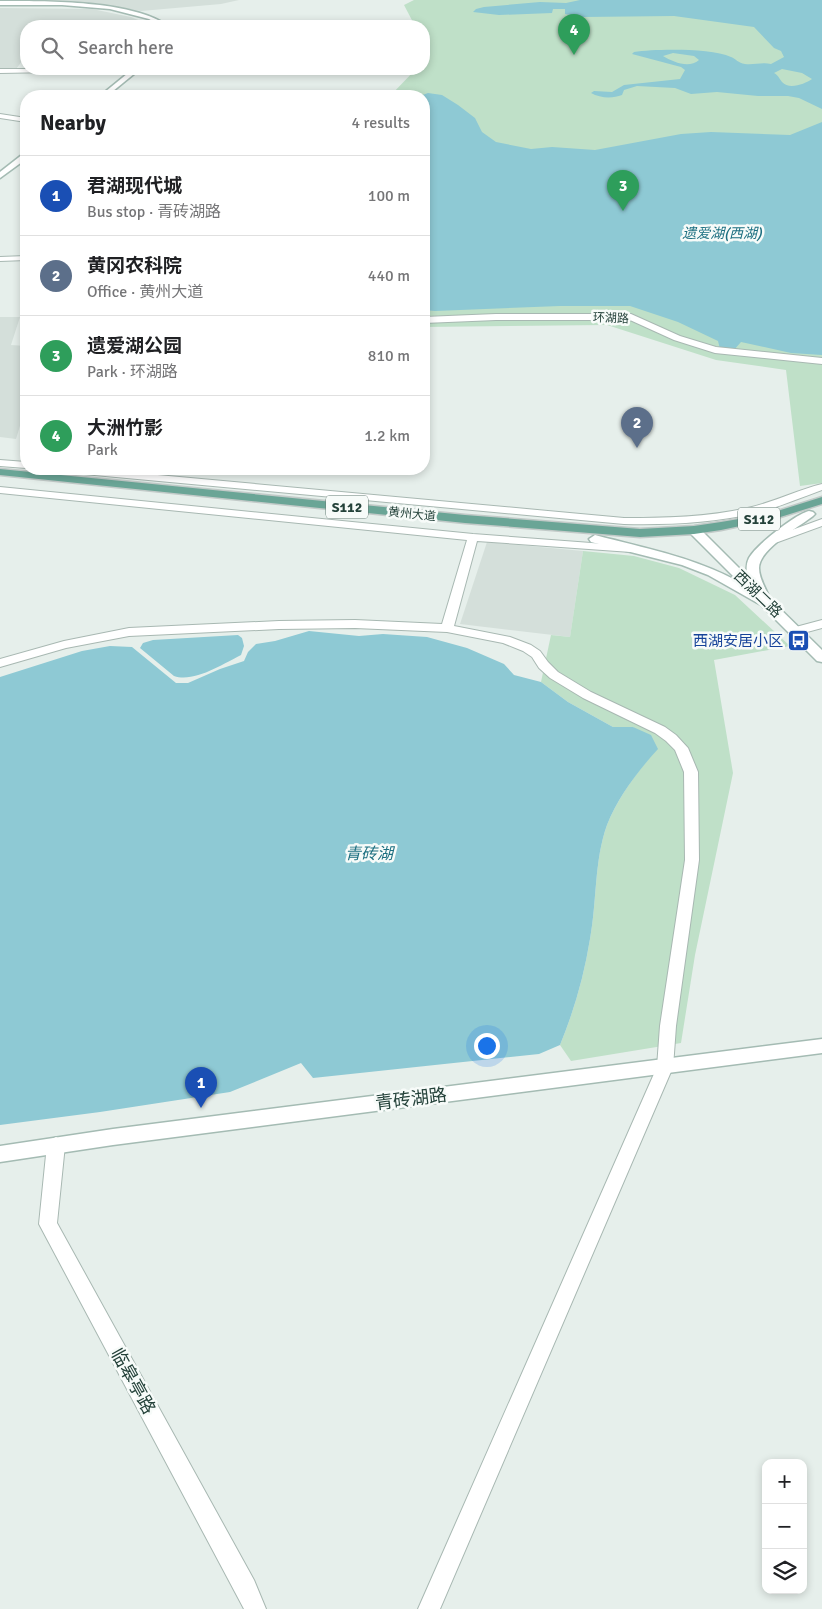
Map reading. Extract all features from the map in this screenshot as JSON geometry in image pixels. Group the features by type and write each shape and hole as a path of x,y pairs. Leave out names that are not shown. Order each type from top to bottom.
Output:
{"main road":[{"path":"0,4 86,5 128,10 155,20"},
{"path":"0,4 63,5 120,11 147,20"},
{"path":"111,90 129,75"},
{"path":"120,90 138,75"},
{"path":"0,176 20,161"},
{"path":"0,184 20,169"},
{"name":"黄州大道","path":"0,472 20,474"},
{"name":"黄州大道","path":"30,475 575,529 640,533 699,534 770,517 822,500"},
{"name":"黄州大道","path":"0,479 595,539 643,540 768,526 822,510"},
{"path":"766,602 754,577 753,563 758,553 809,514"},
{"name":"西湖二路","path":"699,534 822,658"},
{"path":"595,539 686,562 712,572 766,602"},
{"name":"青砖湖路","path":"0,1154 56,1145 822,1046"}],"street":[{"path":"0,71 20,71"},
{"path":"0,116 20,119"},
{"path":"0,259 20,258"},
{"name":"环湖路","path":"430,320 496,317 631,318 650,324 678,338 715,350 822,361"},
{"path":"0,462 20,464"},
{"path":"126,475 636,522 680,521 740,512 774,505 822,487"},
{"path":"0,490 473,537 638,550"},
{"path":"774,540 822,522"},
{"path":"447,628 473,537"},
{"path":"0,663 64,645 129,632 317,624 447,628 506,640 527,648 536,654 554,675 568,684 660,730 681,748 686,759 692,781 692,860 668,1026 665,1067 429,1609"},
{"path":"796,632 822,624"},
{"name":"临皋亭路","path":"56,1145 48,1224 246,1588 255,1609"}],"shaded area":[{"path":"23,0 239,0 221,4 141,11 95,3"},
{"path":"0,8 92,9 138,20 20,20 20,64 16,69 0,69"},
{"path":"0,317 20,317 11,345 20,346 20,426 16,439 0,437"},
{"path":"487,542 583,551 570,637 460,624"}],"green space":[{"path":"414,0 822,0 822,483 800,486 786,370 716,360 607,325 430,327 430,90 396,90 410,75 430,75 430,20 412,20 404,5"},
{"path":"583,551 634,556 679,568 735,595 790,646 714,660 733,773 695,955 681,1043 571,1061 560,1045 570,1019 585,966 603,839 607,825 623,794 657,749 633,727 613,727 568,702 541,682 551,635 570,637"}],"water":[{"path":"580,0 822,0 822,109 799,98 788,96 758,96 717,92 691,94 675,88 637,86 624,90 622,95 610,97 591,93 594,91 612,92 624,85 680,79 685,70 681,67 632,54 634,52 669,50 710,52 731,57 745,64 771,64 784,57 781,51 774,48 754,27 674,16 583,17 565,14 565,9 553,9 552,13 499,15 473,12 484,7 540,2 566,3","holes":["673,53 694,56 699,60 695,63 686,64 663,56","782,69 802,73 812,79 805,83 789,86 782,82 774,73"]},
{"name":"遗爱湖(西湖)","path":"430,93 442,95 458,105 475,118 482,132 496,142 531,149 552,147 595,150 681,134 711,132 790,135 822,122 822,355 791,353 741,342 734,350 720,349 718,341 678,322 630,306 560,306 430,311"},
{"name":"青砖湖","path":"309,631 359,636 383,634 427,637 467,648 504,664 514,675 541,682 568,702 613,727 633,727 651,735 658,749 623,794 607,825 600,853 592,925 585,966 570,1019 560,1045 539,1054 313,1078 301,1063 230,1092 0,1125 0,677 82,651 110,646 132,647 176,683 188,683 244,661 248,652 256,644 275,641"},
{"path":"238,635 242,638 244,646 241,655 208,672 190,677 174,676 140,648 143,643 153,640"}],"place":[{"name":"大洲竹影","path":"574,55"},
{"name":"遗爱湖公园","path":"623,211"},
{"name":"黄冈农科院","path":"637,448"},
{"name":"西湖安居小区","path":"799,641"},
{"name":"君湖现代城","path":"201,1108"}]}
